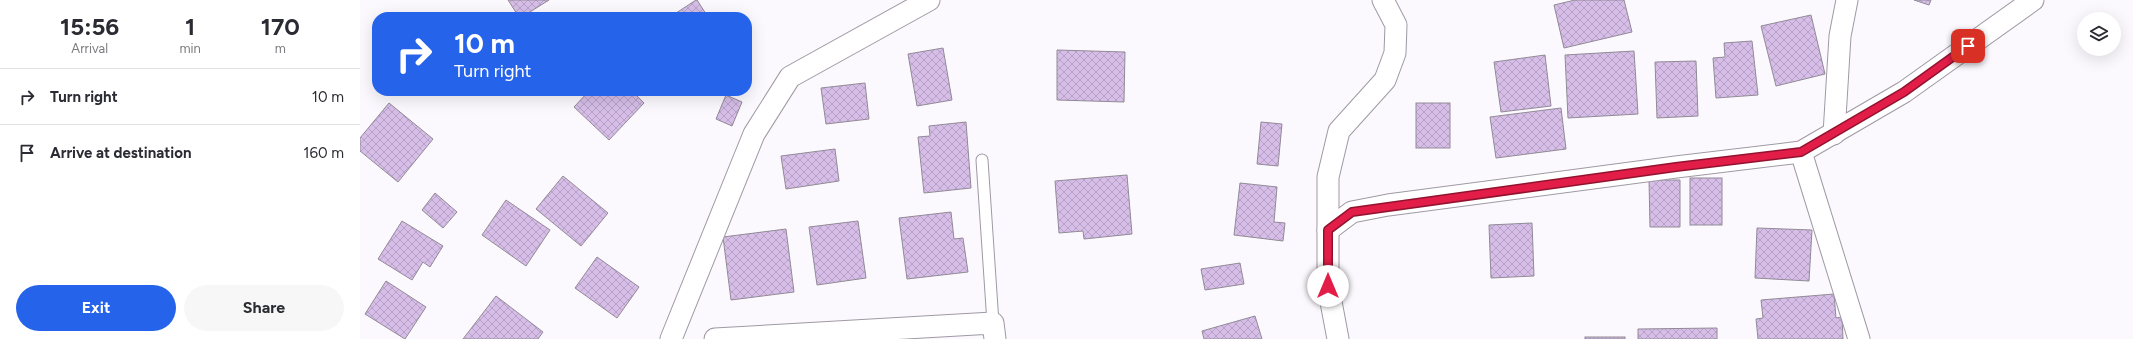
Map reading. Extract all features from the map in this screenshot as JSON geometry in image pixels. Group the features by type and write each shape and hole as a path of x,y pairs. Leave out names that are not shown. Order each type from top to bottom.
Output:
{"street":[{"path":"671,339 754,134 790,77 929,0"},
{"path":"1338,339 1328,286 1328,177 1339,131 1385,80 1395,53 1396,25 1383,0"},
{"path":"1834,134 1840,36 1847,0"},
{"path":"1328,230 1352,212 1388,206 1676,167 1801,152 1904,92 2033,0"},
{"path":"1801,152 1859,339"},
{"path":"715,339 994,331"}],"lane":[{"path":"982,160 994,331"}],"building":[{"path":"508,0 549,0 530,12 516,12"},
{"path":"696,0 705,12 678,12"},
{"path":"1575,0 1624,0 1632,32 1564,48 1554,5"},
{"path":"1914,0 1931,0 1929,5"},
{"path":"1811,15 1825,74 1776,86 1761,26"},
{"path":"1752,41 1758,95 1716,98 1713,58 1725,57 1724,43"},
{"path":"943,48 952,100 917,106 908,54"},
{"path":"1057,50 1125,52 1124,102 1057,100"},
{"path":"1634,51 1638,114 1568,118 1565,55"},
{"path":"1545,55 1551,106 1501,112 1494,62"},
{"path":"1696,61 1698,116 1657,118 1655,62"},
{"path":"865,83 869,119 826,124 821,88"},
{"path":"584,96 637,96 644,103 609,140 574,107"},
{"path":"726,96 742,102 732,126 716,119"},
{"path":"389,103 433,139 398,182 360,151 360,138"},
{"path":"1416,103 1450,103 1450,148 1416,148"},
{"path":"1561,108 1566,149 1496,158 1490,117"},
{"path":"966,122 971,188 924,193 918,137 930,136 929,126"},
{"path":"1261,122 1282,124 1278,166 1257,164"},
{"path":"835,149 839,181 786,189 781,156"},
{"path":"1127,175 1132,234 1084,239 1083,231 1059,233 1055,181"},
{"path":"563,176 608,213 581,246 536,209"},
{"path":"1690,178 1722,178 1722,225 1690,225"},
{"path":"1649,180 1680,180 1680,227 1650,227"},
{"path":"1240,183 1277,187 1274,222 1285,223 1283,241 1234,235"},
{"path":"435,193 457,212 443,228 422,210"},
{"path":"506,200 550,230 526,266 482,235"},
{"path":"951,212 954,239 963,238 968,272 907,279 899,218"},
{"path":"402,221 443,246 430,267 423,262 412,280 378,259"},
{"path":"858,221 866,278 817,285 809,227"},
{"path":"1532,223 1534,276 1491,278 1489,225"},
{"path":"1757,228 1812,230 1809,281 1755,278"},
{"path":"786,229 794,292 731,300 723,237"},
{"path":"597,257 639,287 617,318 575,288"},
{"path":"1240,263 1244,284 1205,290 1201,269"},
{"path":"386,281 426,307 405,339 365,314"},
{"path":"1834,294 1836,318 1842,317 1843,339 1758,339 1756,319 1763,318 1761,300"},
{"path":"496,296 543,332 538,339 463,339"},
{"path":"1255,316 1262,339 1204,339 1202,331"},
{"path":"1717,328 1717,339 1638,339 1638,329"},
{"path":"1585,337 1625,337 1625,339 1585,339"}],"route":[{"path":"1328,286 1328,230 1352,212 1676,167 1801,152 1904,92 1968,46"}]}
